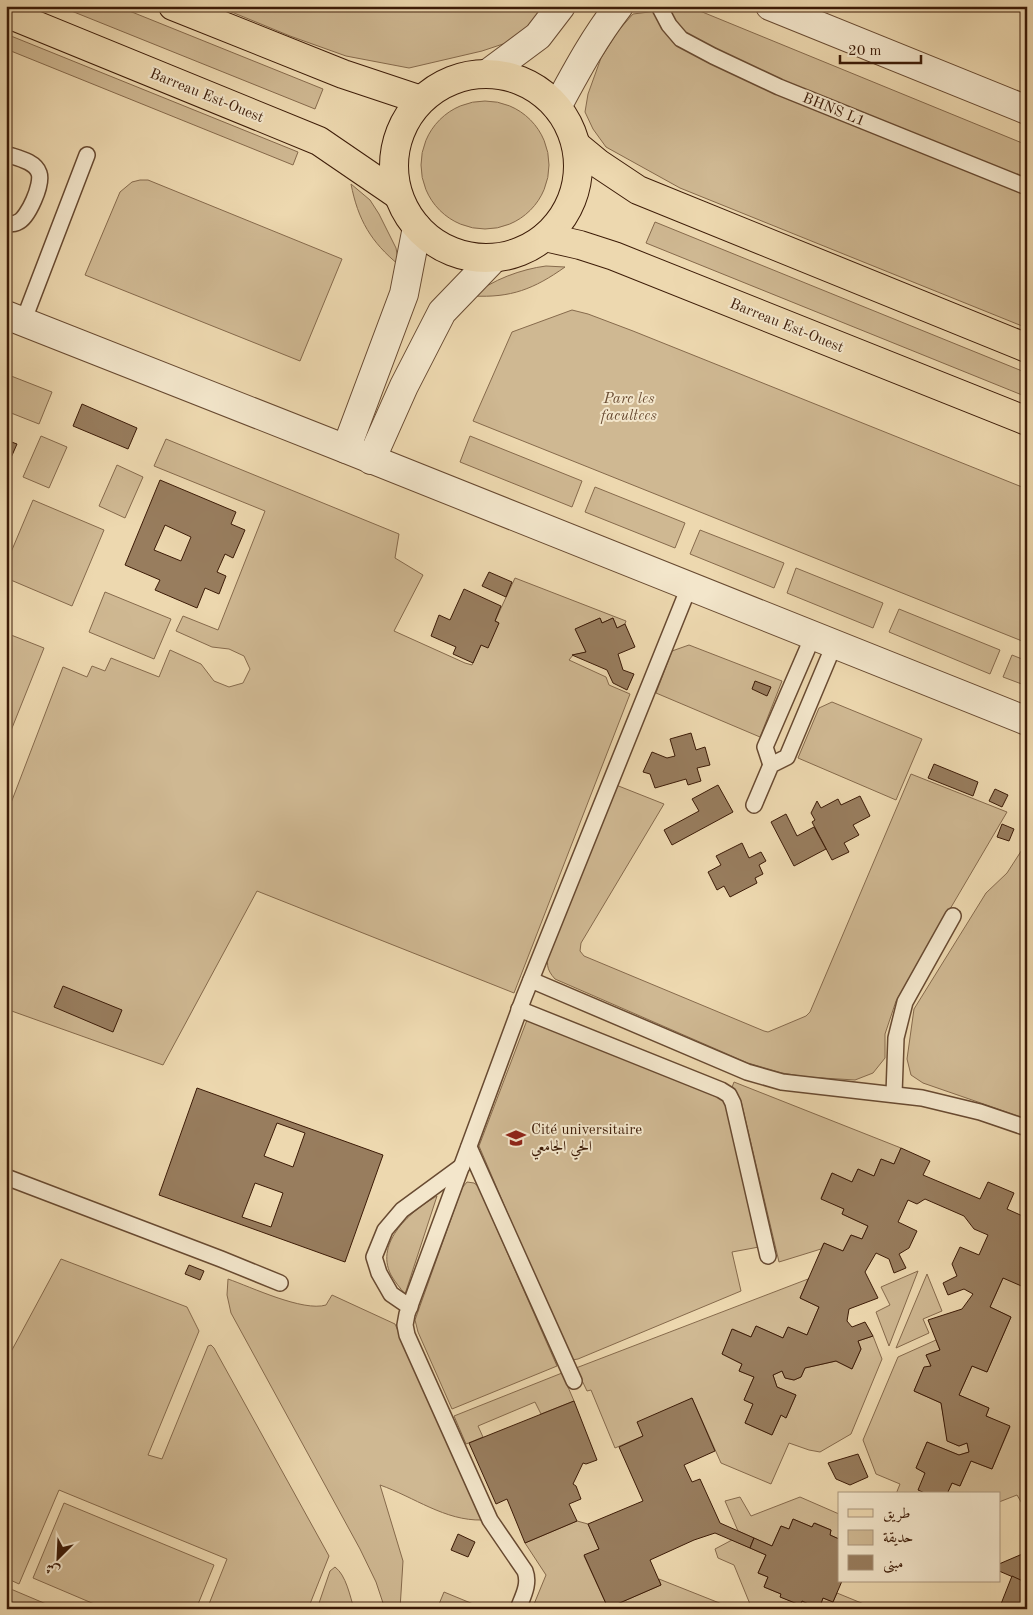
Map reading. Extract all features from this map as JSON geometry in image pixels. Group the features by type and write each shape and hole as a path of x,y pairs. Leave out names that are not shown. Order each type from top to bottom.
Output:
{"main road":[{"path":"173,6 343,74 421,100"},
{"name":"Barreau Est-Ouest","path":"6,12 319,140 398,195"},
{"path":"488,74 507,76 526,83 557,107 568,125 576,145 578,170 573,195 562,218 545,237 529,247 512,254 494,258 473,257 452,251 433,242 417,227 398,195 394,174 394,154 399,134 408,116 421,100 452,80 469,75 488,74"},
{"path":"576,145 599,164 638,190 1027,348"},
{"name":"Barreau Est-Ouest","path":"545,237 580,245 614,256 1027,421"}],"street":[{"path":"488,74 538,36 561,6"},
{"path":"557,107 600,30 619,6"},
{"path":"770,6 1027,110"},
{"path":"346,449 404,294 417,227"},
{"path":"371,460 404,386 442,312 494,258"},
{"path":"15,319 346,449 1027,722"}],"lane":[{"name":"BHNS L1","path":"659,6 669,25 681,39 713,56 779,87 1027,187"},
{"name":"BHNS L1","path":"668,6 682,29 692,39 705,47 1027,178"},
{"path":"6,154 32,164 39,173 40,184 27,214 19,222 6,224"},
{"path":"15,319 87,155"},
{"path":"518,1609 527,1586 528,1578 490,1520 407,1334 405,1324 519,1009 689,586"},
{"path":"771,766 765,747 824,640"},
{"path":"754,804 771,766 788,757 824,640"},
{"path":"894,1094 896,1038 905,1002 953,916"},
{"path":"531,980 747,1072 782,1082 922,1098 980,1112 1027,1128"},
{"path":"519,1009 721,1090 729,1095 733,1103 768,1256"},
{"path":"468,1147 574,1381"},
{"path":"410,1307 391,1294 379,1273 374,1257 385,1230 402,1210 462,1166"},
{"path":"6,1177 280,1283"}],"green space":[{"path":"59,6 117,6 323,89 315,109"},
{"path":"217,6 543,6 524,32 506,43 482,51 409,68 346,56 290,36"},
{"path":"695,9 1027,145 1027,328 680,188 606,147 593,129 585,112 588,94 601,58 618,31 633,14"},
{"path":"6,34 298,152 293,165 6,49"},
{"path":"485,101 509,106 530,120 544,141 549,165 544,189 530,210 509,224 485,229 461,224 440,210 426,189 421,165 426,141 440,120 461,106"},
{"path":"148,180 342,259 300,361 85,275 120,192 132,182"},
{"path":"351,184 370,200 379,214 396,248 399,265 373,239 367,229 358,209"},
{"path":"655,222 1027,373 1027,397 646,243"},
{"path":"546,266 565,267 543,281 511,294 473,296 480,290 507,276"},
{"name":"Parc les facultees","path":"572,310 633,331 1027,489 1027,643 473,421 512,332"},
{"path":"6,374 52,392 39,424 6,411"},
{"path":"41,436 67,447 49,488 23,477"},
{"path":"470,436 582,481 572,507 460,462"},
{"path":"166,439 399,534 395,558 423,575 394,631 465,663 472,665 481,645 499,623 495,621 515,578 626,621 625,624 617,628 613,618 602,623 600,618 576,629 586,652 573,655 569,660 606,677 609,685 630,694 514,993 257,891 163,1065 6,1009 6,816 63,667 87,677 92,666 105,671 111,658 159,677 170,650 201,664 214,681 229,687 243,683 250,669 244,656 229,649 212,647 176,631 183,616 218,630 265,511 154,466"},
{"path":"117,465 143,477 125,518 99,506"},
{"path":"595,487 685,523 675,548 585,512"},
{"path":"33,500 104,530 72,606 6,578 6,564"},
{"path":"700,530 784,563 774,588 690,554"},
{"path":"796,568 883,603 873,628 787,593"},
{"path":"105,592 171,619 154,659 89,632"},
{"path":"899,609 1000,650 990,674 889,632"},
{"path":"6,633 44,648 6,743"},
{"path":"689,645 782,681 760,737 656,693 672,651"},
{"path":"1012,655 1027,661 1027,686 1003,677"},
{"path":"832,702 922,739 896,800 798,758 819,708"},
{"path":"911,774 1007,812 896,1001 885,1034 885,1058 873,1073 855,1080 806,1077 782,1073 748,1063 555,979 548,969 547,962 550,950 616,785 664,804 581,943 580,951 584,956 764,1031 768,1032 806,1016 810,1012"},
{"path":"1027,842 1027,1119 923,1083 911,1075 907,1059 914,1009 986,893 1007,873"},
{"path":"527,1020 719,1097 726,1103 759,1247 732,1252 741,1291 578,1359 572,1360 569,1357 479,1146"},
{"path":"734,1082 901,1148 894,1164 881,1159 874,1176 858,1169 852,1182 832,1173 821,1198 844,1209 842,1214 868,1226 862,1239 851,1235 843,1251 824,1243 821,1249 779,1262 741,1101 736,1092 731,1090"},
{"path":"467,1182 478,1186 557,1366 452,1409 418,1332 415,1320 462,1188"},
{"path":"437,1196 405,1294 391,1275 387,1263 391,1239 407,1218"},
{"path":"61,1259 187,1307 199,1331 148,1455 162,1459 208,1346 211,1345 329,1556 308,1609 207,1609 227,1559 59,1490 19,1584 6,1578 6,1361"},
{"path":"918,1271 889,1346 876,1312 890,1305 881,1287"},
{"path":"927,1274 942,1311 923,1319 929,1333 896,1348"},
{"path":"1003,1278 1027,1285 1027,1512 1017,1495 1000,1502 1000,1492 948,1492 952,1483 960,1486 971,1461 992,1469 1010,1427 986,1416 989,1408 959,1395 972,1366 987,1372 1011,1317 990,1307"},
{"path":"228,1279 277,1298 304,1305 326,1305 332,1295 395,1324 482,1520 455,1517 442,1513 380,1485 403,1561 400,1609 385,1609 376,1582 360,1549 231,1313 227,1295"},
{"path":"808,1279 800,1298 819,1307 807,1335 788,1327 783,1338 756,1326 751,1337 733,1329 722,1354 742,1364 739,1371 754,1377 744,1400 753,1404 745,1423 772,1435 781,1415 786,1418 796,1395 777,1387 773,1375 782,1371 785,1378 794,1380 801,1377 805,1368 836,1361 852,1369 861,1349 858,1341 873,1336 882,1359 851,1434 820,1452 789,1443 771,1484 721,1463 692,1398 643,1436 615,1448 591,1390 587,1391 576,1368"},
{"path":"936,1340 940,1350 926,1355 931,1366 924,1368 914,1391 941,1403 948,1441 959,1446 967,1443 969,1452 959,1455 927,1442 916,1468 925,1473 927,1492 897,1492 900,1484 876,1474 863,1440 898,1357"},
{"path":"562,1373 574,1401 541,1414 535,1402 478,1426 483,1437 466,1444 454,1416"},
{"path":"740,1497 751,1516 800,1497 838,1514 838,1539 830,1535 831,1530 815,1523 812,1527 793,1519 789,1529 781,1526 772,1546 738,1531 725,1501"},
{"path":"64,1503 214,1565 196,1609 106,1609 33,1578"},
{"path":"577,1521 588,1524 599,1549 584,1556 608,1608 661,1585 659,1579 727,1606 726,1609 532,1609 546,1575 525,1543"},
{"path":"732,1540 766,1555 758,1573 768,1577 764,1587 781,1594 781,1597 800,1605 802,1601 819,1608 823,1598 833,1602 837,1593 876,1609 752,1609 734,1565 718,1558 715,1549"},
{"path":"335,1567 345,1580 354,1609 317,1609 330,1571"},
{"path":"6,1587 58,1609 6,1609"},
{"path":"444,1592 478,1606 477,1609 437,1609"}],"building":[{"path":"82,404 137,428 128,449 73,426"},
{"path":"6,440 17,444 6,469"},
{"path":"160,480 236,512 231,524 245,530 233,558 225,554 217,572 226,576 219,594 205,588 197,608 155,590 160,580 125,565","holes":["165,525 191,537 181,561 154,550"]},
{"path":"489,572 512,582 506,597 482,586"},
{"path":"464,589 501,606 495,621 499,623 488,648 481,645 473,663 453,654 456,647 431,636 439,615 450,620"},
{"path":"600,618 602,623 613,618 617,628 625,624 635,647 618,654 623,670 634,674 627,690 613,683 607,670 572,655 586,652 575,629"},
{"path":"755,681 771,687 767,696 752,689"},
{"path":"691,733 696,750 705,747 710,765 697,768 701,781 688,785 686,779 655,788 650,774 643,772 652,752 667,758 675,756 670,739"},
{"path":"934,764 978,782 973,796 928,778"},
{"path":"718,785 733,812 672,845 664,830 699,811 692,799"},
{"path":"995,789 1008,795 1002,807 989,801"},
{"path":"860,796 870,816 853,825 859,835 844,843 849,852 832,860 812,822 815,820 811,813 817,801 821,808 838,799 841,805"},
{"path":"786,814 797,836 814,827 826,849 794,866 771,822"},
{"path":"1002,824 1014,829 1009,841 997,837"},
{"path":"742,843 749,858 761,852 766,861 759,865 763,874 755,878 757,883 730,897 724,886 717,890 708,872 721,865 716,856"},
{"path":"63,986 122,1010 113,1032 54,1007"},
{"path":"197,1088 383,1155 345,1262 159,1195","holes":["277,1123 305,1133 293,1167 264,1156","255,1183 283,1193 271,1227 242,1217"]},
{"path":"901,1148 930,1161 923,1175 980,1199 988,1182 1014,1193 1007,1209 1027,1218 1026,1288 1003,1278 990,1307 1011,1317 987,1372 972,1366 959,1395 989,1408 986,1416 1010,1426 992,1469 971,1461 960,1486 952,1483 948,1492 922,1492 918,1490 925,1473 916,1468 927,1442 959,1455 969,1452 967,1443 959,1446 947,1441 941,1403 914,1391 924,1367 931,1366 926,1355 940,1350 928,1320 962,1309 973,1294 964,1289 948,1295 943,1283 957,1276 952,1264 960,1247 979,1255 988,1235 974,1229 964,1216 925,1199 917,1204 908,1200 898,1222 917,1231 909,1248 899,1254 906,1268 894,1273 889,1259 876,1253 865,1272 878,1298 849,1309 847,1321 852,1327 865,1322 873,1336 858,1341 861,1349 852,1369 836,1361 805,1368 801,1377 794,1380 785,1378 782,1371 773,1375 777,1387 796,1395 786,1418 781,1415 772,1435 745,1423 753,1404 744,1400 754,1377 739,1371 742,1364 722,1354 732,1329 751,1337 756,1326 783,1338 788,1327 807,1335 819,1307 800,1298 824,1243 843,1251 851,1235 862,1239 868,1226 842,1214 844,1209 821,1199 832,1173 852,1182 858,1169 874,1176 881,1159 894,1164"},
{"path":"189,1265 204,1271 200,1280 185,1274"},
{"path":"692,1398 715,1451 684,1465 692,1482 700,1479 720,1523 754,1538 750,1548 715,1533 694,1540 650,1560 661,1585 608,1608 584,1555 599,1549 588,1524 643,1501 619,1447 643,1436 637,1422"},
{"path":"574,1401 597,1460 586,1464 583,1463 573,1484 576,1486 581,1499 569,1504 577,1521 525,1543 507,1499 496,1504 469,1443"},
{"path":"858,1454 868,1477 850,1485 836,1479 828,1463"},
{"path":"793,1519 812,1527 814,1523 831,1530 830,1535 838,1539 838,1582 842,1582 833,1602 823,1598 819,1609 802,1601 800,1605 780,1597 781,1594 764,1587 768,1577 758,1573 766,1555 750,1548 754,1538 772,1546 781,1526 789,1529"},
{"path":"458,1534 475,1542 468,1557 451,1550"},
{"path":"1027,1552 1027,1583 1000,1571 1000,1564"},
{"path":"1012,1576 1027,1583 1027,1609 999,1609"}],"place":[{"name":"Cité universitaire الحي الجامعي","path":"516,1138"}]}
